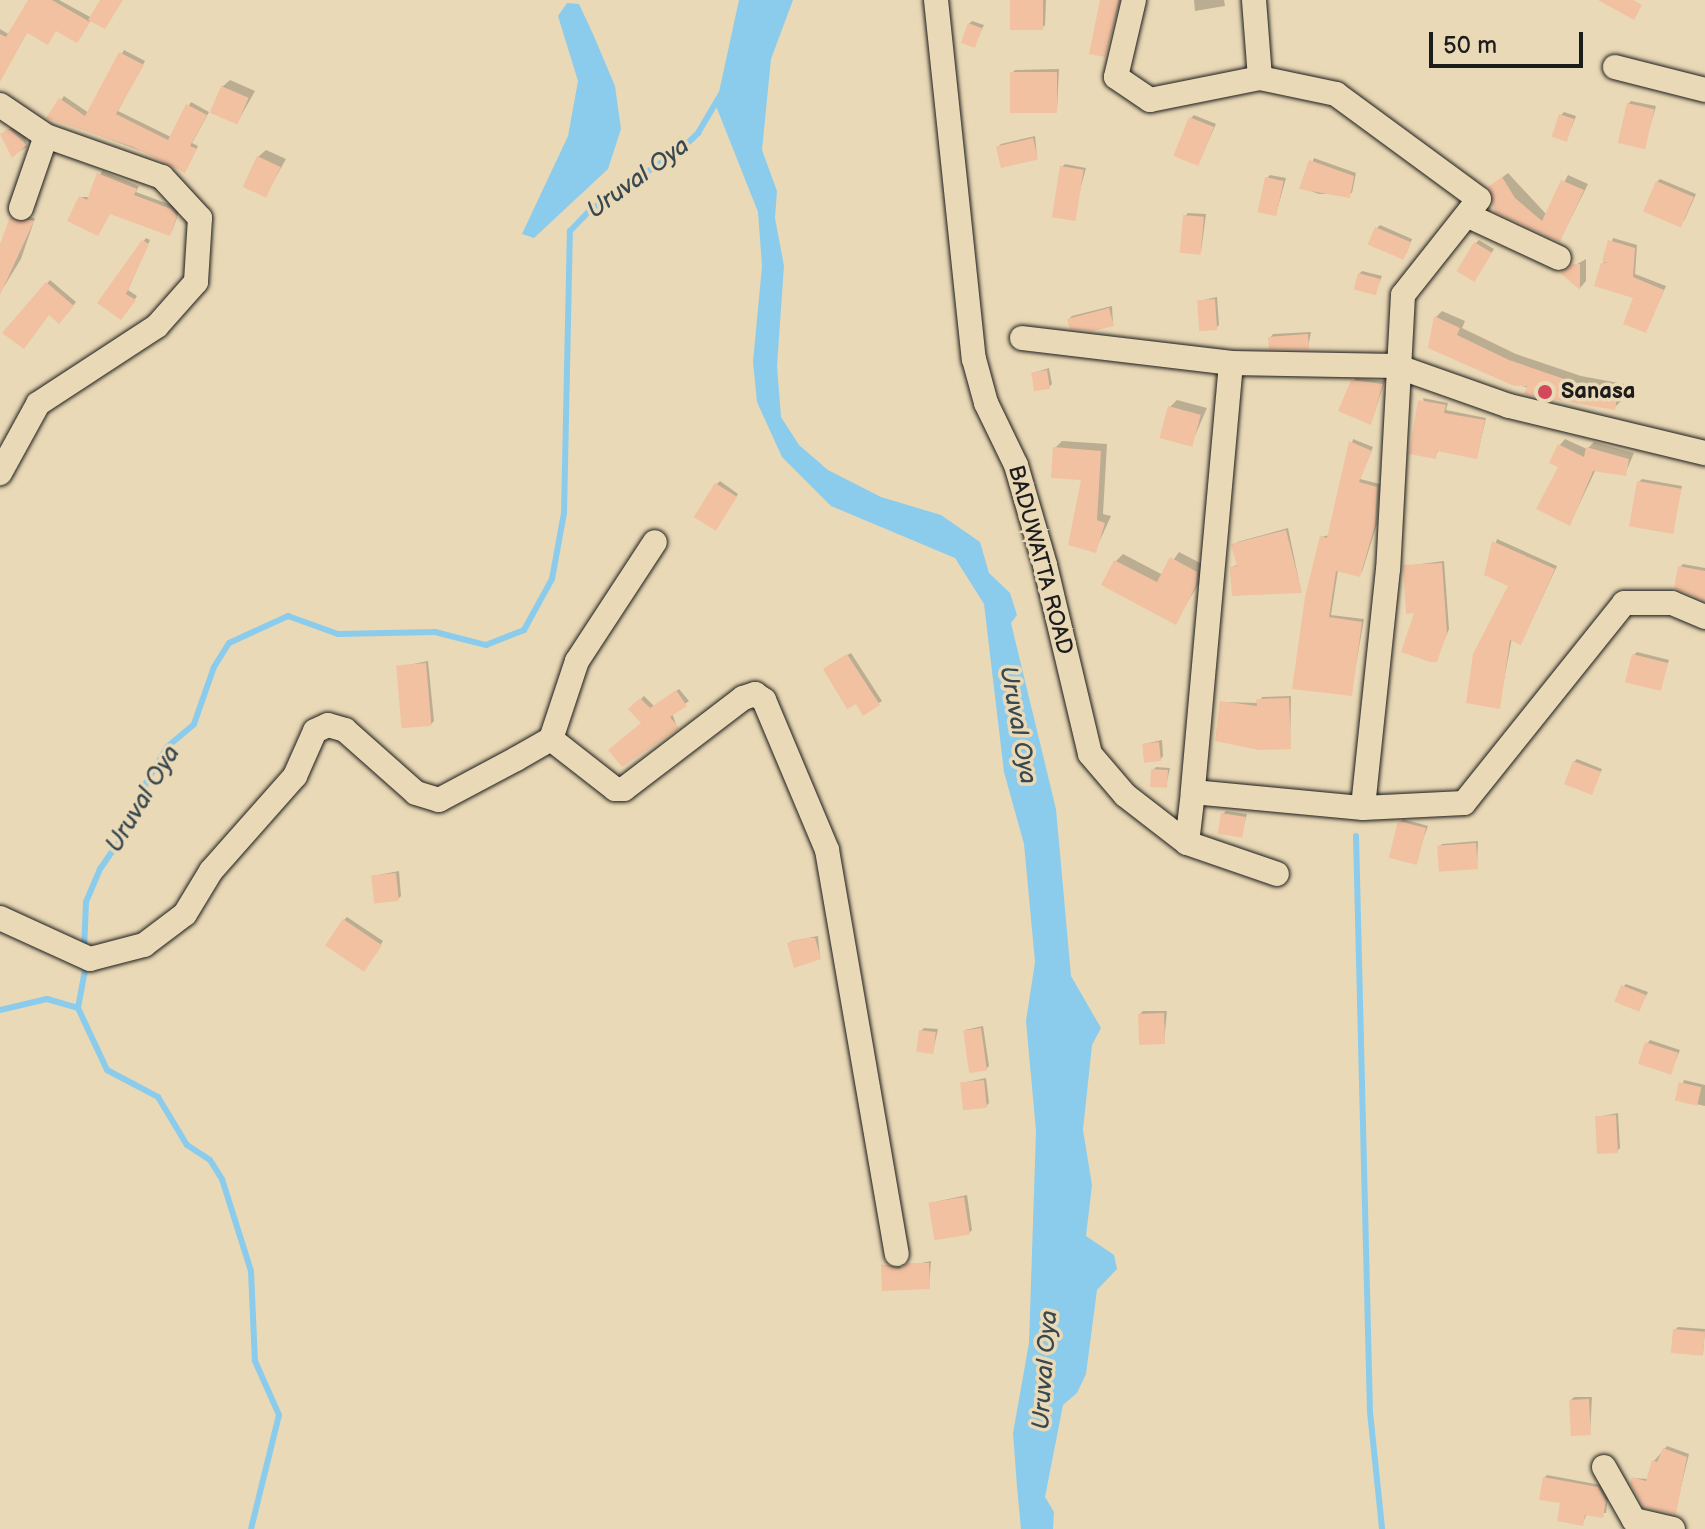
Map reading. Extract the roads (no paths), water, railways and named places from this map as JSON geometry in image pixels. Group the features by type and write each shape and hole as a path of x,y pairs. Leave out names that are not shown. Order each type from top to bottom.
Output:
{"street":[{"name":"BADUWATTA ROAD","path":"936,0 974,359 1033,522 1090,754 1125,795 1187,843 1277,874"},
{"path":"1134,0 1116,77 1150,100 1260,78 1336,94 1479,199 1469,216 1403,295 1396,372 1388,569 1363,808"},
{"path":"1254,0 1260,78"},
{"path":"1615,67 1705,90"},
{"path":"0,105 46,136 162,177 200,218 196,282 157,326 38,404 0,473"},
{"path":"21,208 46,136"},
{"path":"1469,216 1559,258"},
{"path":"1022,338 1231,363 1396,372 1509,406 1705,453"},
{"path":"1187,843 1231,363"},
{"path":"0,918 85,957 144,945 185,914 211,871 295,776 315,731 328,725 345,730 416,793 439,800 551,739 577,661 655,542"},
{"path":"1193,792 1363,808 1464,803 1624,603 1672,603 1705,617"},
{"path":"551,739 615,789 624,789 743,698 755,694 764,700 827,850 897,1254"},
{"path":"1604,1467 1634,1520 1673,1529"}],"water":[{"path":"739,0 793,0 771,59 762,150 777,191 775,218 784,266 777,366 781,417 799,445 828,470 881,497 941,515 980,542 989,573 1010,593 1017,615 1011,623 1056,809 1071,976 1101,1028 1092,1045 1083,1130 1092,1185 1086,1236 1114,1255 1117,1269 1097,1290 1086,1374 1077,1393 1063,1405 1045,1497 1054,1512 1053,1529 1021,1529 1017,1487 1013,1433 1029,1343 1036,1131 1026,1021 1035,962 1024,844 1004,772 984,604 955,558 831,506 782,457 757,402 753,362 762,266 758,212 716,106"},
{"path":"567,3 579,4 593,34 615,86 621,129 608,169 534,238 522,234 568,136 578,81 558,16"}],"waterway":[{"name":"Uruval Oya","path":"84,950 86,902 100,869 141,810 146,783 167,747 194,724 214,667 229,643 288,616 338,634 435,632 486,645 524,630 552,579 564,513 570,231 590,210 680,150 698,133 721,94"},
{"path":"1356,836 1370,1412 1382,1529"},
{"name":"Uruval Oya","path":"0,1010 47,999 78,1008 86,965"},
{"path":"78,1008 107,1070 158,1097 187,1145 210,1160 222,1179 251,1271 255,1361 279,1415 251,1529"}],"place":[{"name":"Sanasa","path":"1545,392"}]}
